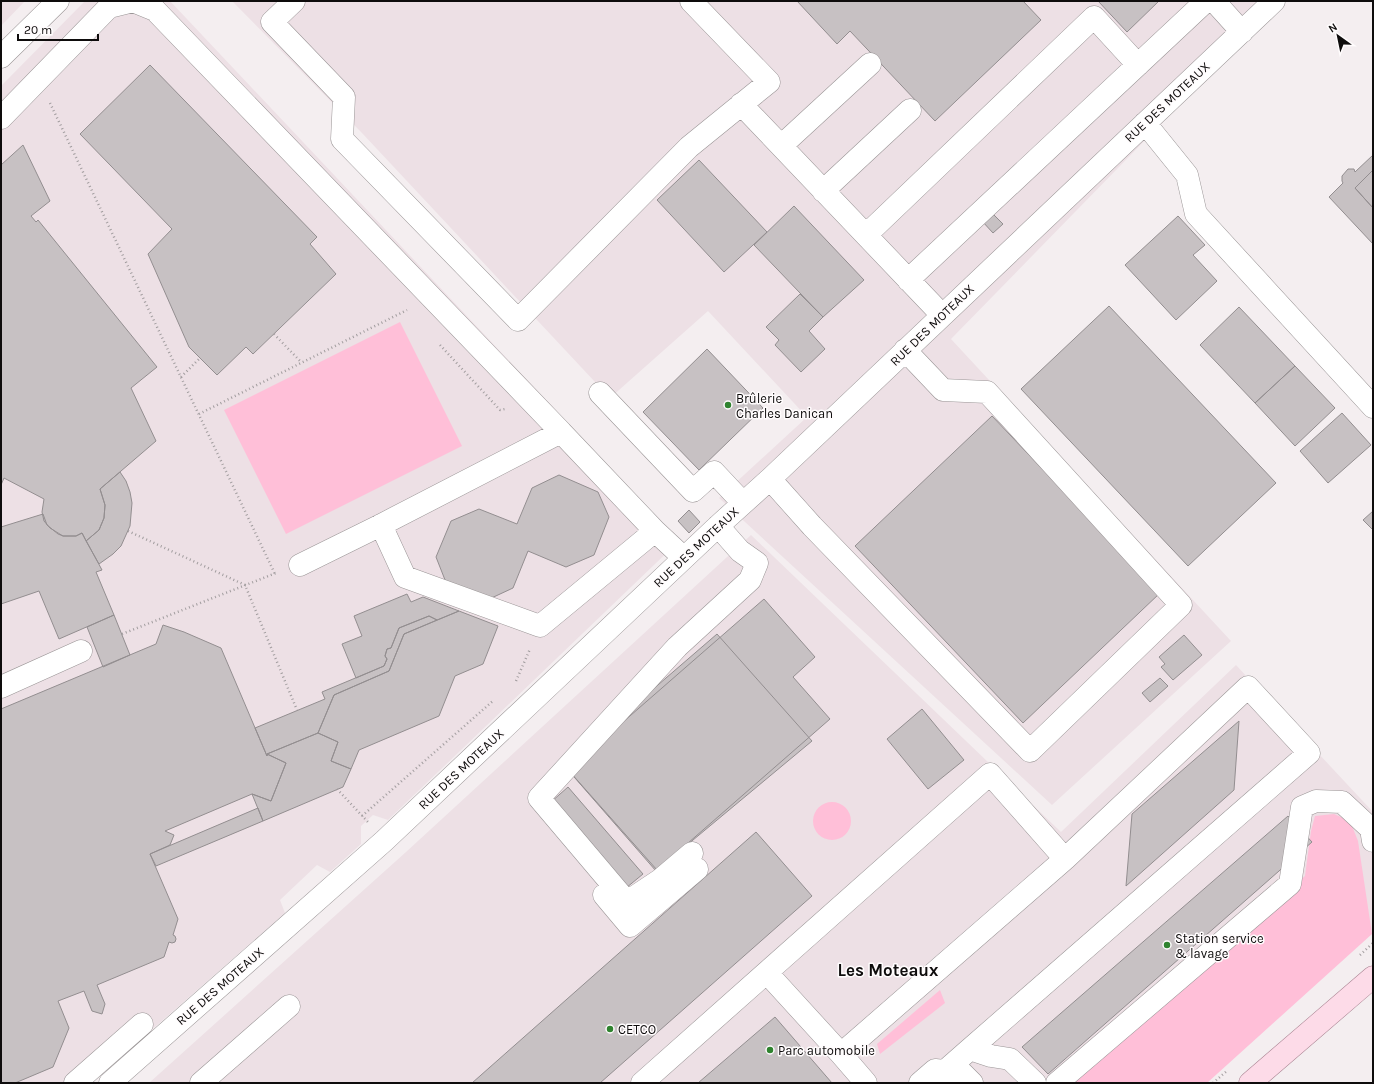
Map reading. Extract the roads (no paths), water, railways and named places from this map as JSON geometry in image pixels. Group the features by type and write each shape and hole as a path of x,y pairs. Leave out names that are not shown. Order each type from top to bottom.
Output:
{"main road":[{"path":"1250,1083 1373,977"}],"street":[{"path":"1,57 58,1"},
{"path":"1,118 109,7 133,1 155,10 655,531 684,558"},
{"path":"294,1 272,22 344,97 342,139 518,320 689,147 769,82 691,1"},
{"path":"908,280 1206,1"},
{"path":"1214,1 1242,32"},
{"name":"RUE DES MOTEAUX","path":"110,1083 384,841 718,526 770,479 1274,1"},
{"path":"866,235 1094,17 1138,65"},
{"path":"781,146 870,64"},
{"path":"741,104 942,315"},
{"path":"823,191 910,110"},
{"path":"1145,123 1187,175 1196,214 1373,407"},
{"path":"770,479 812,526 1030,751 1181,605 987,392 944,390 905,350"},
{"path":"600,393 693,492 714,472 743,503"},
{"path":"300,564 381,525 560,432"},
{"path":"381,525 405,577 540,626 655,531"},
{"path":"694,861 630,926 529,808 525,796 667,642 746,566 740,551 718,526"},
{"path":"1,687 81,651"},
{"path":"840,1054 1065,859 1248,687 1309,753 945,1071"},
{"path":"642,1083 767,974 990,774 1065,859"},
{"path":"1057,1083 1290,884 1302,808 1316,801 1342,802 1371,829 1373,841"},
{"path":"767,974 866,1083"},
{"path":"201,1083 289,1006"},
{"path":"75,1083 142,1024"},
{"path":"970,1049 991,1056 1010,1059 1035,1083"},
{"path":"920,1083 935,1070 962,1073 972,1083"}],"place":[{"name":"Brûlerie Charles Danican","path":"728,405"},
{"name":"Station service & lavage","path":"1167,945"},
{"name":"CETCO","path":"610,1029"},
{"name":"Parc automobile","path":"770,1050"}],"district":[{"name":"Les Moteaux","path":"888,970"}]}
